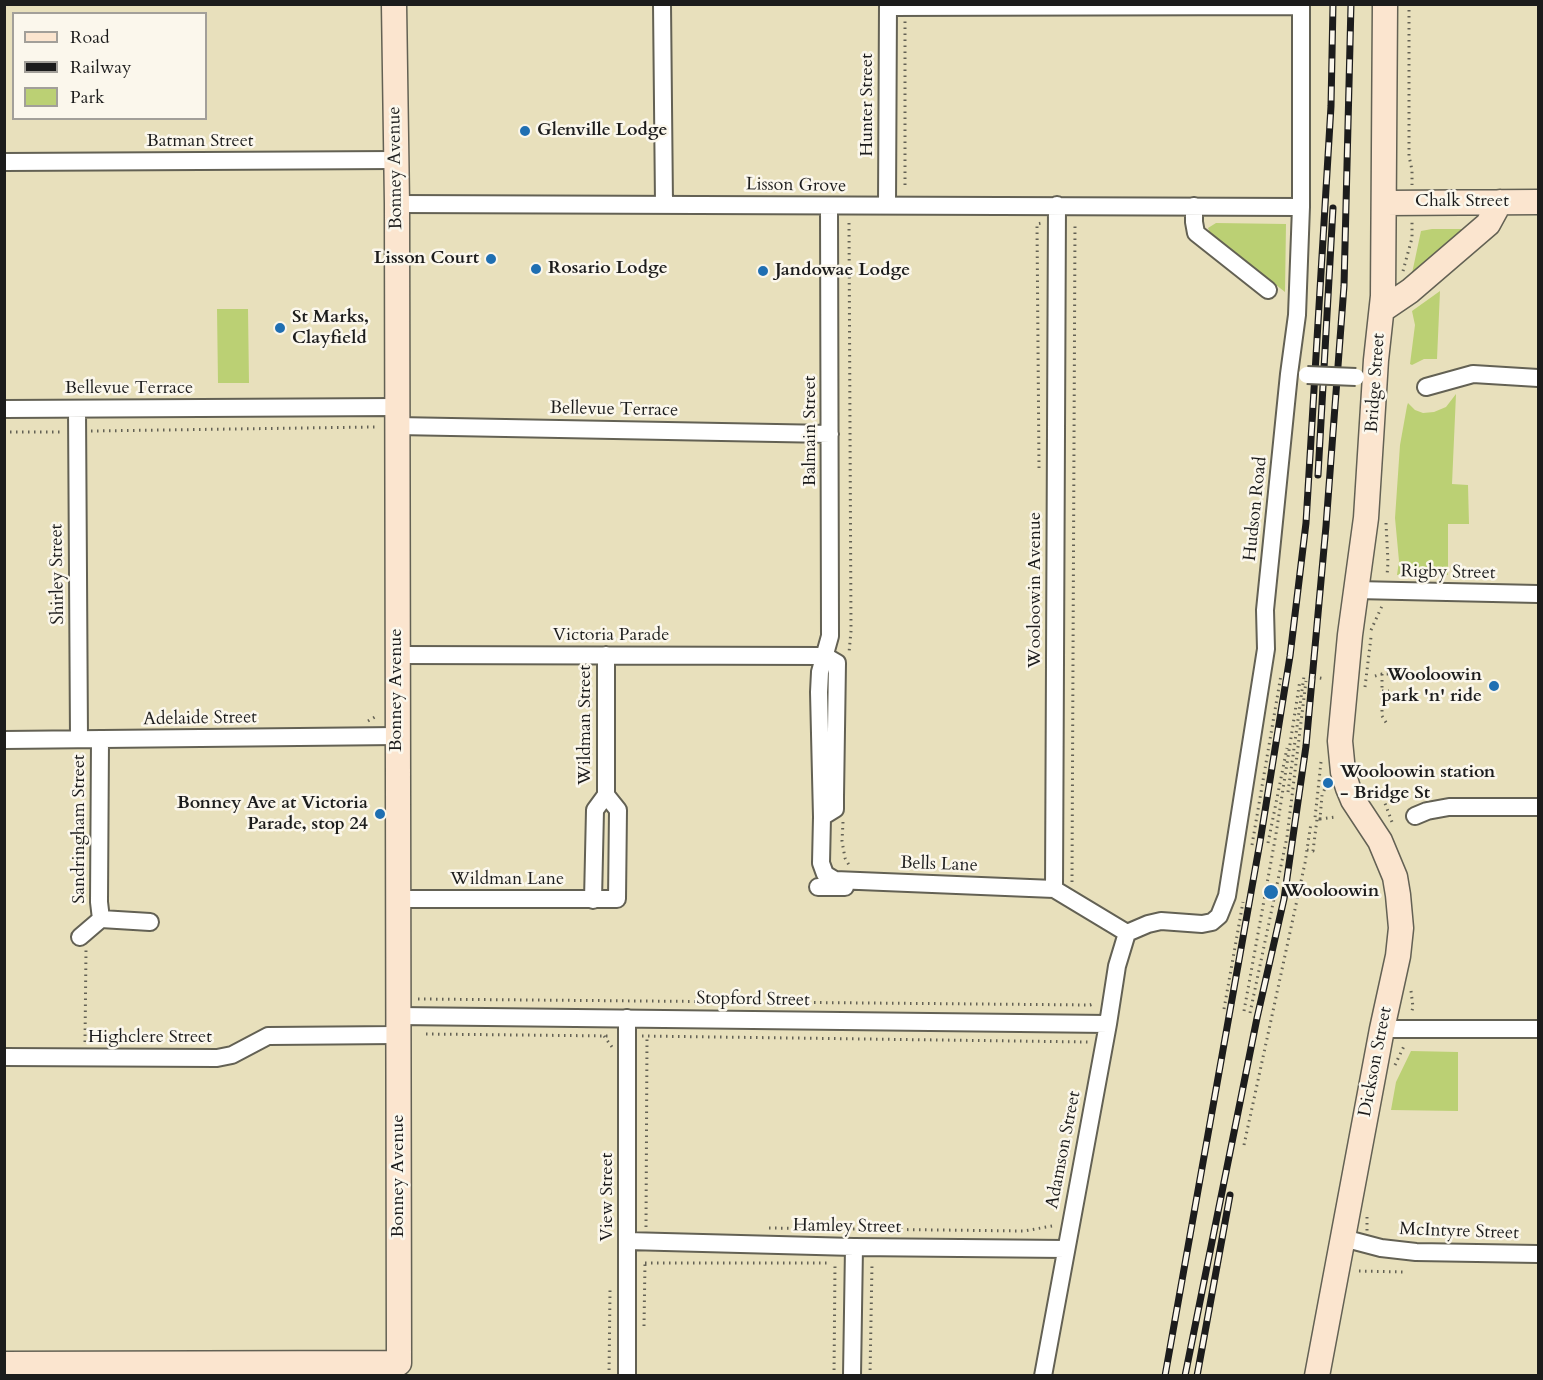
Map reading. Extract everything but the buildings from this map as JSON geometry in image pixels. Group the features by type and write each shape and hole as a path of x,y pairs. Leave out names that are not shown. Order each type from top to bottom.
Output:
{"street":[{"name":"Bonney Avenue","path":"394,4 397,204 390,420 398,655 397,899 404,1028 399,1369"},
{"path":"662,4 664,204"},
{"name":"Bridge Street","path":"1341,759 1341,724 1366,518 1366,378 1382,310 1385,203 1385,4"},
{"path":"888,6 1301,5"},
{"name":"Hudson Road","path":"1127,933 1161,921 1202,924 1212,922 1224,907 1266,649 1265,610 1297,315 1301,207 1301,5"},
{"name":"Hunter Street","path":"887,205 888,6"},
{"name":"Batman Street","path":"4,162 396,160"},
{"path":"1382,310 1410,291 1488,224 1500,202"},
{"name":"Chalk Street","path":"1385,203 1539,202"},
{"name":"Lisson Grove","path":"397,204 1301,207"},
{"name":"Wooloowin Avenue","path":"1054,889 1056,205"},
{"name":"Balmain Street","path":"822,880 819,692 820,672 830,636 829,206"},
{"path":"1194,206 1196,233 1268,290"},
{"path":"1289,374 1366,378"},
{"path":"1426,387 1473,374 1539,378"},
{"name":"Bellevue Terrace","path":"4,409 76,409 830,434"},
{"name":"Shirley Street","path":"76,409 79,740"},
{"name":"Rigby Street","path":"1356,590 1539,594"},
{"name":"Victoria Parade","path":"398,655 825,656"},
{"name":"Wildman Street","path":"593,900 595,810 606,795 606,655"},
{"name":"Adelaide Street","path":"4,740 397,736"},
{"name":"Sandringham Street","path":"83,941 101,919 99,902 100,740"},
{"name":"Dickson Street","path":"1317,1376 1400,938 1398,894 1389,859 1353,800 1341,759"},
{"name":"Wildman Street","path":"606,795 618,810 617,899"},
{"path":"1415,816 1426,811 1449,807 1539,807"},
{"name":"Bells Lane","path":"822,880 1054,889"},
{"path":"1054,889 1127,933"},
{"name":"Wildman Lane","path":"397,899 617,899"},
{"name":"Sandringham Street","path":"101,919 150,922"},
{"name":"Adamson Street","path":"1043,1376 1117,966 1127,933"},
{"name":"Stopford Street","path":"404,1028 627,1018 1108,1024"},
{"name":"View Street","path":"627,1018 627,1376"},
{"name":"Highclere Street","path":"4,1057 217,1058 232,1055 268,1036 404,1028"},
{"path":"1382,1029 1539,1029"},
{"name":"McIntyre Street","path":"1342,1238 1381,1248 1416,1252 1539,1254"},
{"name":"Hamley Street","path":"627,1241 854,1247 1066,1249"},
{"path":"852,1376 854,1247"},
{"path":"4,1364 399,1369"}],"path":[{"path":"1409,4 1409,156 1412,182"},
{"path":"905,14 905,186"},
{"path":"1402,275 1412,238 1412,221"},
{"path":"849,223 851,631 849,654"},
{"path":"1036,224 1042,224"},
{"path":"1072,882 1075,224"},
{"path":"81,431 390,420"},
{"path":"4,432 71,432"},
{"path":"1382,674 1382,716 1387,724"},
{"path":"1375,676 1382,674 1463,675"},
{"path":"1250,1013 1287,837 1290,791 1304,676"},
{"path":"1314,677 1325,679"},
{"path":"1244,1011 1276,834 1300,680"},
{"path":"1290,791 1306,681"},
{"path":"1382,691 1389,691"},
{"path":"1268,843 1290,734"},
{"path":"1282,791 1290,791"},
{"path":"1383,798 1392,822"},
{"path":"1306,850 1314,851 1318,819 1336,817"},
{"path":"843,821 842,841 845,858"},
{"path":"1244,1145 1311,823"},
{"path":"83,941 85,1051"},
{"path":"415,999 1093,1004"},
{"path":"404,1028 615,1036"},
{"path":"646,1232 645,1036 1088,1042"},
{"path":"764,1227 1024,1231 1052,1226"},
{"path":"644,1330 645,1257"},
{"path":"645,1263 837,1263 834,1376"},
{"path":"870,1376 872,1264"},
{"path":"1359,1271 1403,1272"}],"green space":[{"path":"1216,223 1286,224 1285,292 1210,233 1208,228"},
{"path":"1466,229 1425,261 1419,273 1411,278 1421,231"},
{"path":"1440,291 1437,359 1424,359 1412,365 1410,364 1415,325 1412,311"},
{"path":"217,309 248,309 249,383 218,383"},
{"path":"1456,394 1452,484 1468,485 1469,524 1448,524 1448,575 1397,575 1399,561 1395,518 1400,445 1407,406 1408,403 1415,410 1423,413 1434,412 1446,407"},
{"path":"1411,1051 1458,1052 1458,1111 1391,1110 1396,1082"}],"railway":[{"path":"1165,1376 1260,842 1290,656 1306,523 1331,106 1333,4"},
{"path":"1185,1376 1257,1018 1284,899 1306,746 1326,526 1344,286 1351,4"},
{"path":"1318,475 1333,208"},
{"path":"1197,1376 1230,1195"}],"place":[{"name":"Glenville Lodge","path":"525,131"},
{"name":"Lisson Court","path":"491,259"},
{"name":"Rosario Lodge","path":"536,269"},
{"name":"Jandowae Lodge","path":"763,271"},
{"name":"St Marks, Clayfield","path":"280,328"},
{"name":"Wooloowin park 'n' ride","path":"1494,686"},
{"name":"Wooloowin station - Bridge St","path":"1328,783"},
{"name":"Bonney Ave at Victoria Parade, stop 24","path":"380,814"},
{"name":"Wooloowin","path":"1271,892"}]}
